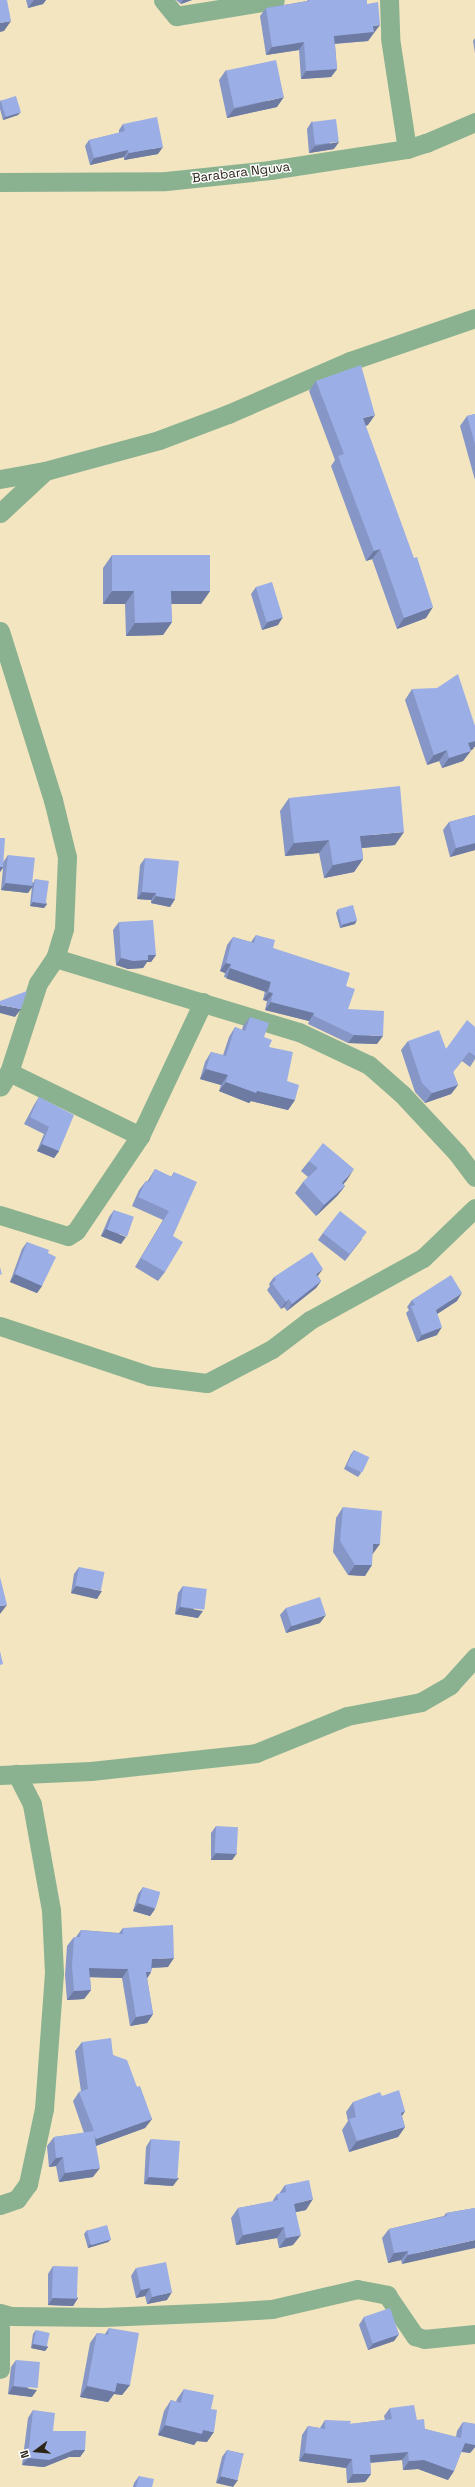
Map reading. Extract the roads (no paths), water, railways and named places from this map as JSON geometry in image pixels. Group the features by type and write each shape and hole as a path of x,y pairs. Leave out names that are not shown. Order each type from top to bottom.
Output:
{"street":[{"path":"162,0 176,16 275,0"},
{"path":"389,0 390,38 407,149"},
{"name":"Barabara Nguva","path":"0,182 166,182 270,170 407,149 426,143 475,122"},
{"path":"0,479 45,471 159,440 248,406 350,361 475,318"},
{"path":"0,513 45,471"},
{"path":"0,631 53,800 67,857 64,930 55,958 38,983 5,1079 140,1136"},
{"path":"55,958 299,1032 369,1065 402,1094 457,1153 475,1177"},
{"path":"0,1215 68,1236 76,1231 140,1136 203,1002"},
{"path":"0,1326 150,1376 207,1383 272,1349 310,1320 423,1258 475,1208"},
{"path":"8,1775 91,1771 256,1753 347,1716 421,1702 450,1685 475,1657"},
{"path":"0,2205 17,2199 28,2184 44,2109 54,1973 51,1910 32,1804 8,1775"},
{"path":"0,2313 11,2316 103,2317 272,2309 357,2289 388,2296 415,2336 424,2339 475,2334"},
{"path":"0,2327 0,2369"}]}
